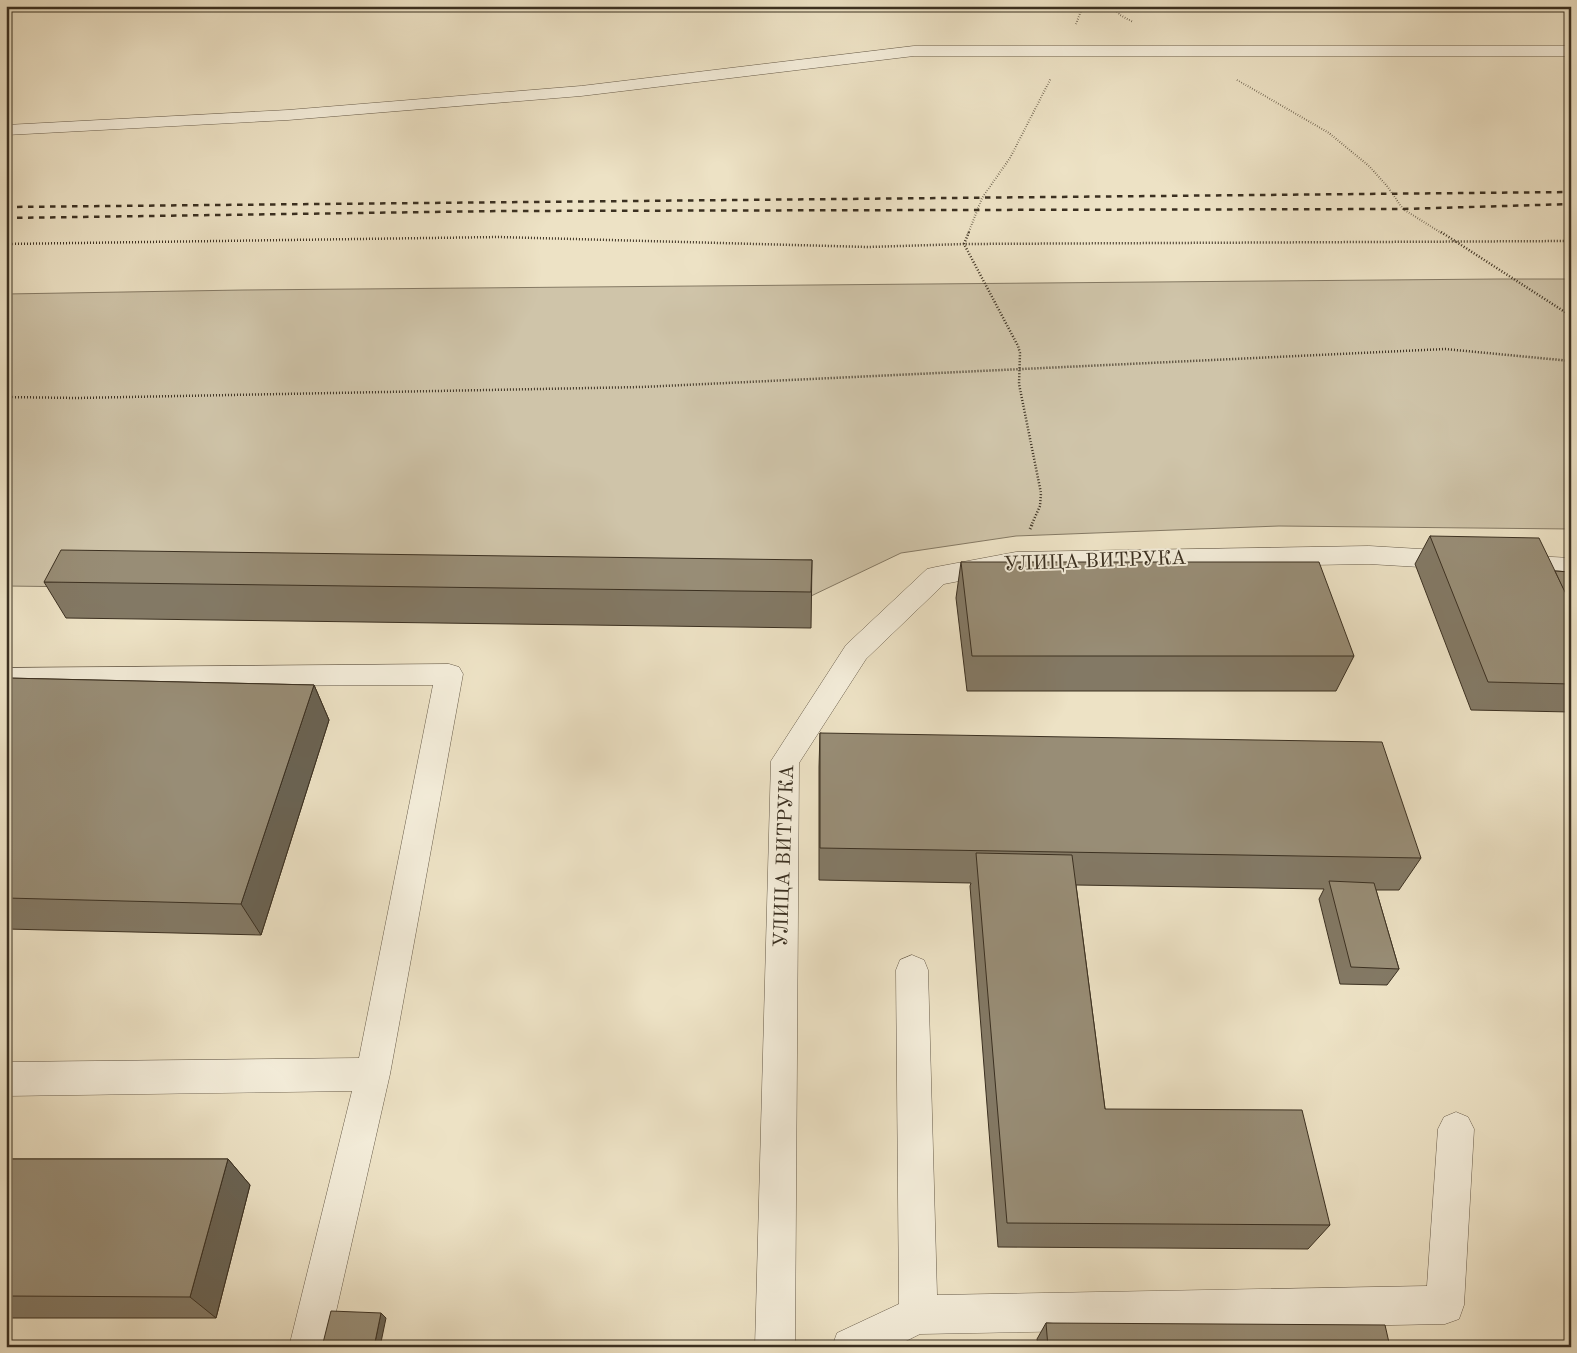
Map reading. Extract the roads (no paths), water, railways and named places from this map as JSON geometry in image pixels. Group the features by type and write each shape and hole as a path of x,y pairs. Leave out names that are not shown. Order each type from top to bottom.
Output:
{"street":[{"path":"6,130 288,115 581,92 914,51 1571,51"},
{"name":"УЛИЦА ВИТРУКА","path":"775,1347 785,761 856,652 936,576 1016,561 1369,555 1571,567"},
{"path":"6,686 11,677 449,674 373,1074 308,1347"},
{"path":"912,970 918,1315"},
{"path":"6,1078 373,1074"},
{"path":"851,1347 918,1315 1446,1305 1456,1129"}],"railway":[{"path":"6,207 1571,192"},
{"path":"6,218 500,211 1403,209 1571,204"}]}
